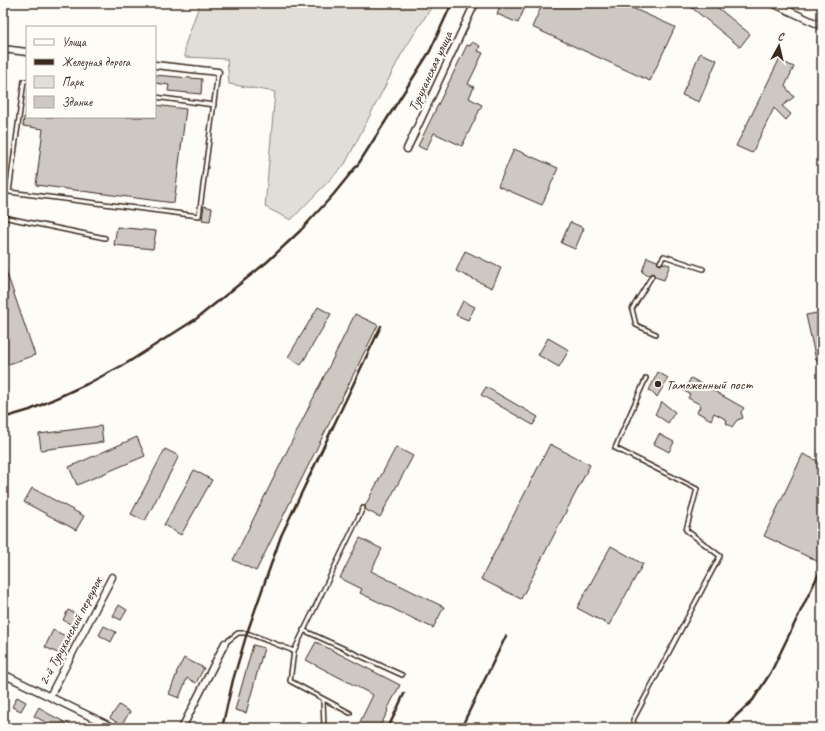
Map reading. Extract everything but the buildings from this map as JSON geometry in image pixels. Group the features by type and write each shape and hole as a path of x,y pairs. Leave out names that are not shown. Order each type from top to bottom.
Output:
{"street":[{"name":"Туруханская улица","path":"407,149 475,3"},
{"path":"772,3 822,26"},
{"path":"3,49 26,52"},
{"path":"156,65 218,72"},
{"name":"2-й Туруханский переулок","path":"50,696 112,577"},
{"path":"182,728 225,643"},
{"path":"3,674 114,728"}],"lane":[{"path":"26,82 24,81 9,192 199,216 218,72"},
{"path":"156,97 214,105"},
{"path":"3,217 105,238"},
{"path":"660,262 664,256 703,269"},
{"path":"652,276 632,308 636,325 656,334"},
{"path":"635,728 633,720 720,556 686,530 697,489 615,448 646,378"},
{"path":"350,713 290,681 294,651 363,508"},
{"path":"303,630 402,675"},
{"path":"225,643 238,633 247,633 294,651"},
{"path":"323,699 324,728"}],"green space":[{"path":"200,3 434,3 401,55 345,164 291,220 265,207 275,92 229,84 227,59 185,57 185,45"}],"railway":[{"path":"3,418 30,410 87,384 127,363 196,319 267,262 300,231 333,195 359,163 430,51 452,3"},
{"path":"222,728 233,680 247,633 281,536 381,326"},
{"path":"723,728 753,700 771,672 822,567"},
{"path":"461,728 506,636"},
{"path":"388,728 404,694"}],"place":[{"name":"Таможенный пост","path":"658,384"}]}
